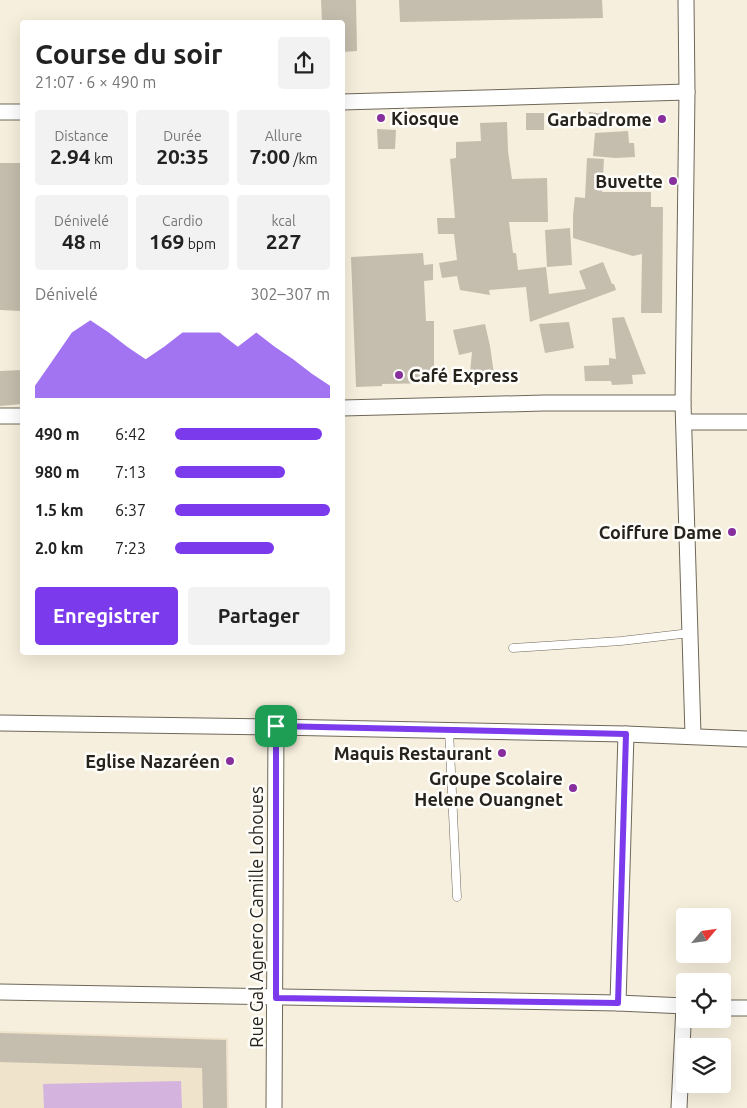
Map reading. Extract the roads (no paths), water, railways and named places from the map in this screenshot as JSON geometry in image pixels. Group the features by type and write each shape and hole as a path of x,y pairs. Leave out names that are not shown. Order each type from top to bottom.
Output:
{"street":[{"path":"686,0 687,92 683,403 693,735"},
{"path":"345,102 687,92"},
{"path":"0,112 20,112"},
{"path":"345,408 544,403 683,403"},
{"path":"0,416 20,416"},
{"path":"684,422 747,422"},
{"path":"0,723 276,726 693,735 747,738"},
{"name":"Rue Gal Agnero Camille Lohoues","path":"274,1108 276,726"},
{"path":"618,1003 626,734"},
{"path":"0,992 676,1006"},
{"path":"731,1008 747,1008"},
{"path":"679,1108 683,1028"}],"lane":[{"path":"514,648 621,641 690,633"},
{"path":"449,730 457,898"}],"place":[{"name":"Kiosque","path":"381,118"},
{"name":"Garbadrome","path":"662,119"},
{"name":"Buvette","path":"673,181"},
{"name":"Café Express","path":"399,375"},
{"name":"Coiffure Dame","path":"732,532"},
{"name":"Maquis Restaurant","path":"502,753"},
{"name":"Eglise Nazaréen","path":"230,761"},
{"name":"Groupe Scolaire Helene Ouangnet","path":"573,788"}]}
